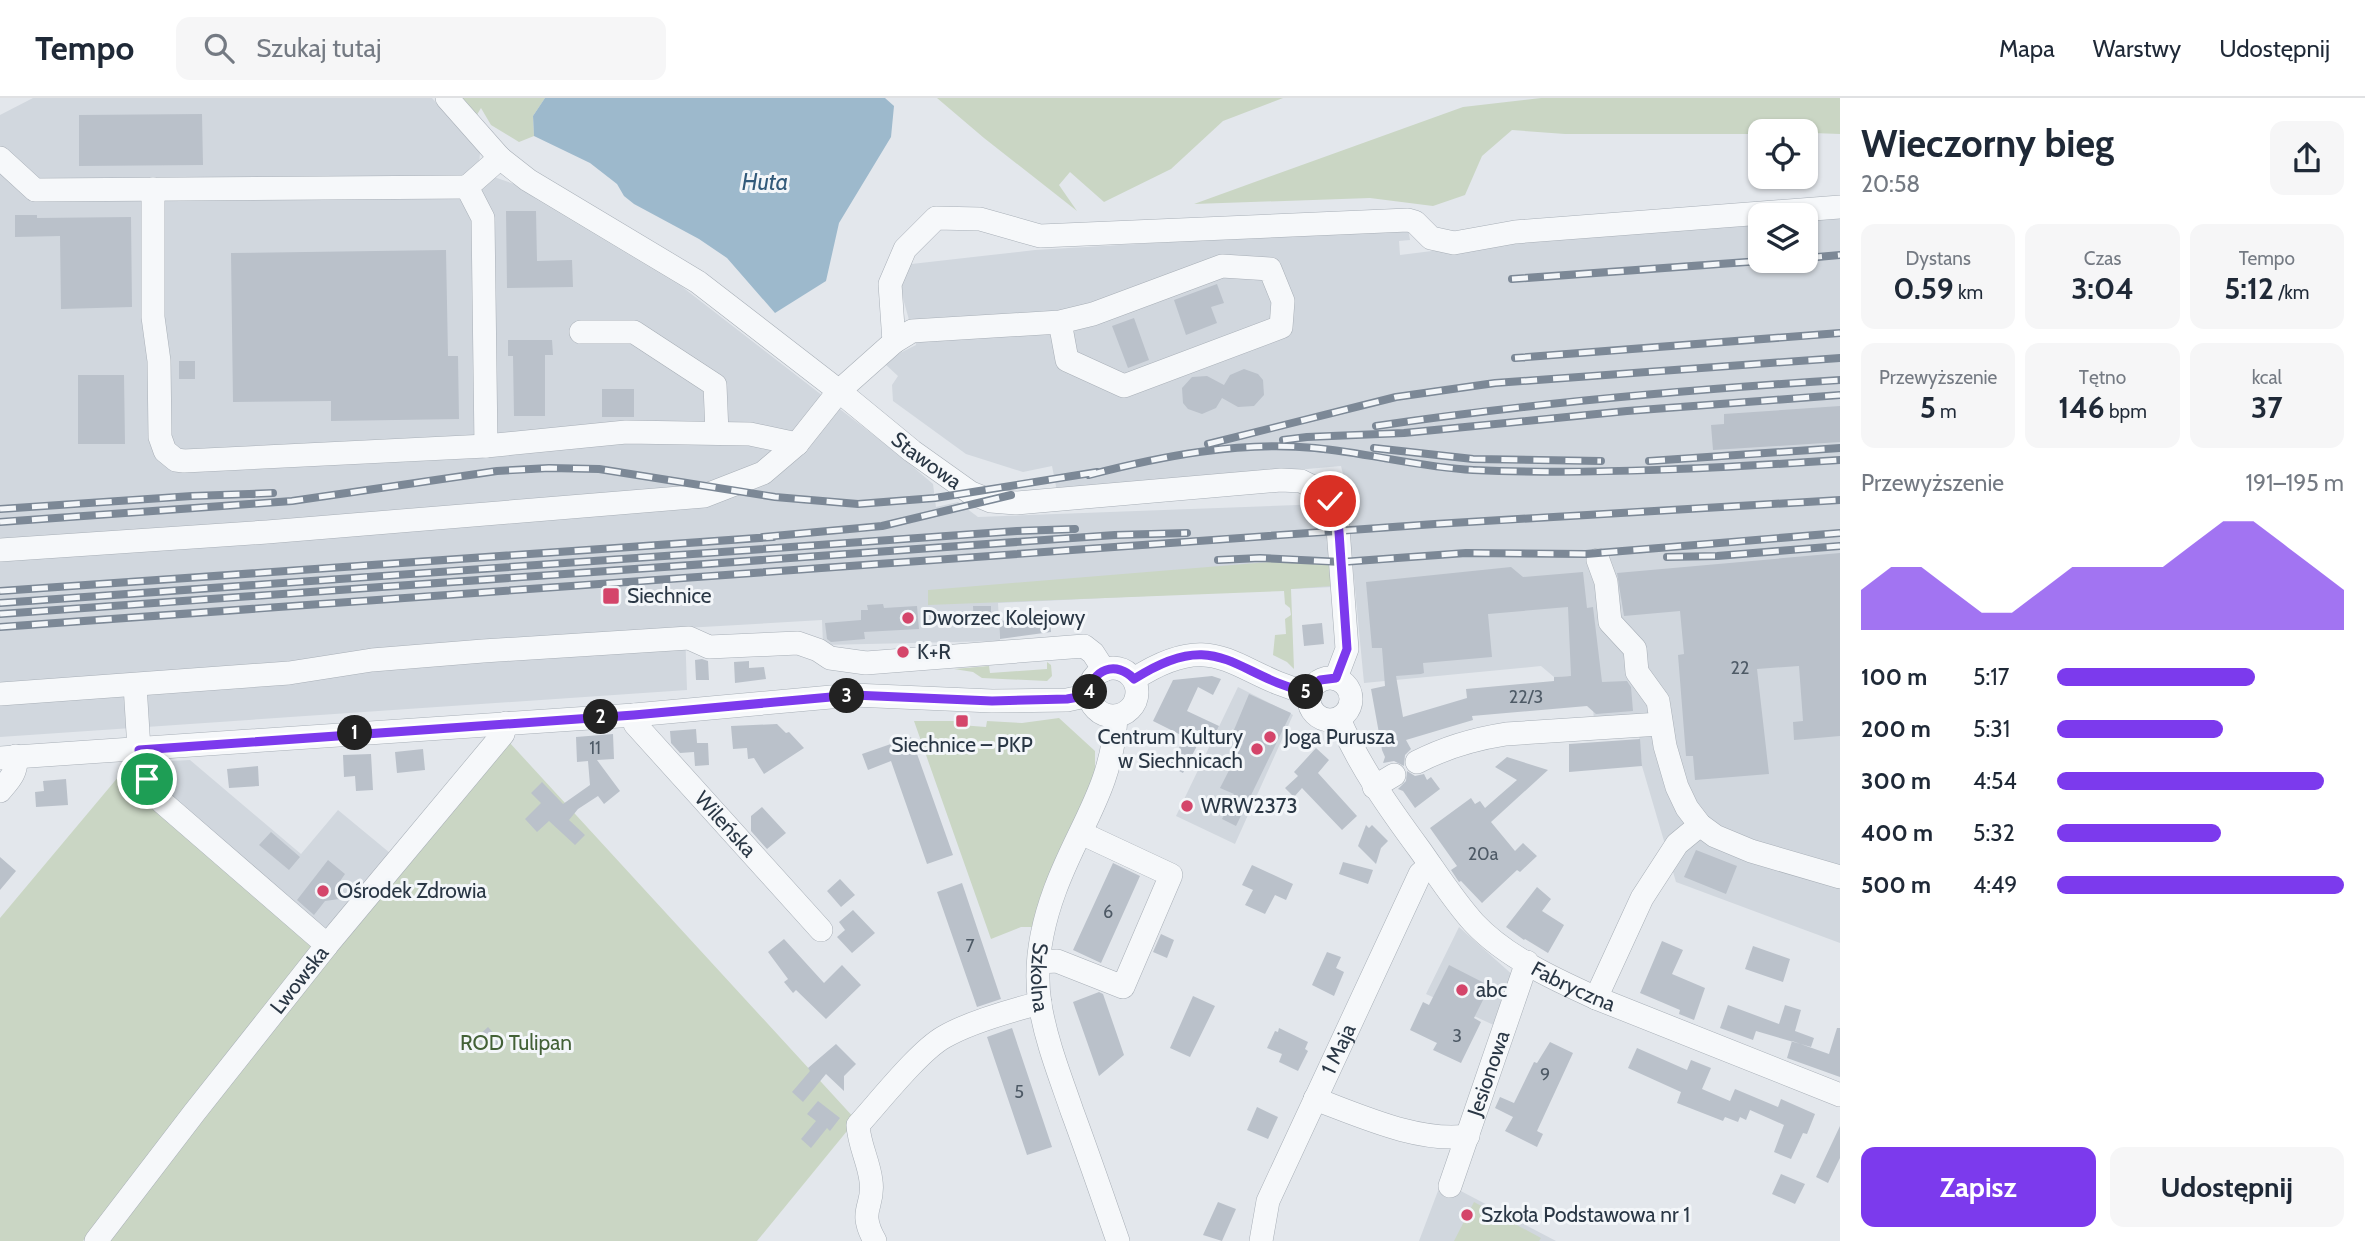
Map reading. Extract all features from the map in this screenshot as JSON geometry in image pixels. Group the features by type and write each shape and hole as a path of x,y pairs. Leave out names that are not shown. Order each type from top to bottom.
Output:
{"street":[{"name":"Stawowa","path":"447,98 500,158 528,180 698,282 839,391 912,452 971,494 991,501 1016,503 1281,480 1301,481 1321,491 1337,514 1342,562 1347,649 1336,678"},
{"path":"0,158 35,190 467,187 500,158"},
{"path":"467,187 483,218 486,446"},
{"path":"153,189 153,317 159,361 160,437 165,451 172,457 184,461 486,446 626,432 750,434 797,444"},
{"path":"894,342 890,284 905,249 936,219 980,219 1040,236 1408,220 1415,222 1431,238 1454,243 1515,232 1840,208"},
{"path":"0,550 267,532 704,496 763,473 797,444 839,391 894,342 912,331 1060,323 1093,314 1222,266 1270,269 1283,301 1280,327 1124,386 1068,360 1060,323"},
{"path":"581,332 634,332 715,385 717,433"},
{"path":"1598,560 1606,582 1610,622 1635,649 1637,671 1658,701 1660,724 1677,787 1687,808 1700,825 1715,836 1751,851 1840,877"},
{"path":"0,694 289,673 372,660 689,638 709,647 797,643 818,650 830,658 866,663 1084,646 1093,653 1104,670"},
{"path":"1134,679 1172,659 1197,654 1217,656 1240,664 1294,689 1309,693"},
{"path":"1121,669 1134,679 1138,691 1135,703 1127,712 1116,716 1098,711 1090,695 1093,680 1104,670 1121,669"},
{"path":"1336,678 1345,684 1350,692 1351,703 1347,712 1339,719 1329,721 1312,712 1308,703 1309,693 1320,680 1336,678"},
{"path":"135,685 139,750 147,779 162,802 327,945"},
{"path":"8,757 634,715 853,695 992,701 1067,699 1090,695"},
{"name":"Wileńska","path":"634,715 635,724 821,930"},
{"name":"Szkolna","path":"1116,716 1115,741 1108,771 1055,888 1042,931 1039,962 1040,1003 1053,1056 1118,1241"},
{"name":"Fabryczna","path":"1339,719 1349,743 1374,786 1475,923 1527,962 1596,998 1840,1095"},
{"name":"Lwowska","path":"96,1241 327,945 503,734 506,723"},
{"path":"1417,762 1461,743 1481,738 1660,724"},
{"path":"0,791 14,775 16,768 8,757"},
{"path":"1374,786 1394,775"},
{"path":"1596,998 1643,898 1677,844 1700,825"},
{"path":"1039,962 1057,961 1123,987 1171,875 1081,833"},
{"name":"1 Maja","path":"1261,1241 1268,1201 1420,874 1430,865"},
{"name":"Jesionowa","path":"1450,1186 1527,962"},
{"path":"875,1241 865,1217 872,1183 858,1138 858,1125 929,1048 944,1037 1040,1003"},
{"path":"1315,1099 1374,1121 1433,1137 1468,1136"}],"shaded area":[{"path":"33,98 432,98 480,152 479,166 491,176 517,185 681,286 933,484 936,507 958,502 978,517 1350,503 1341,466 1057,491 1052,466 1023,472 966,454 893,401 892,385 898,376 885,364 894,356 916,345 894,266 1035,250 1408,228 1410,240 1399,241 1400,255 1512,241 1748,224 1748,273 1818,273 1818,219 1840,218 1840,943 1676,882 1642,766 1639,735 1594,722 1593,707 1568,676 1554,677 1541,666 1364,683 1353,568 1331,568 1333,587 998,603 1000,641 823,645 822,620 685,628 687,690 0,737 0,115"},
{"path":"1238,687 1293,715 1235,844 1176,816"},
{"path":"190,760 301,854 338,810 390,853 315,944 119,776 130,763"},
{"path":"1459,927 1515,977 1498,1027 1426,994"},
{"name":"Szkoła Podstawowa nr 1","path":"1441,1183 1457,1189 1556,1241 1419,1241"}],"green space":[{"path":"458,98 545,98 533,116 534,136 519,142 491,125 481,108 475,118"},
{"path":"937,98 1283,98 1223,121 1171,169 1104,202 1070,172 1059,185 1077,211"},
{"path":"1541,98 1840,98 1840,134 1818,133 1818,119 1748,119 1748,134 1565,134 1512,130 1482,156 1465,195 1433,206 1370,198 1194,204 1463,107"},
{"path":"1269,562 1329,564 1331,586 1291,589 1294,669 1273,655 1275,635 1286,634 1285,619 1291,615 1290,608 1285,604 1284,591 928,605 928,590"},
{"path":"1047,662 1051,665 1052,676 1047,681 982,678 973,672 954,669 989,666 990,673 1047,669"},
{"path":"1059,718 1095,751 1095,770 1035,927 1021,927 991,939 914,721 959,721 960,725 986,727 987,721 1022,723"},
{"name":"ROD Tulipan","path":"509,742 856,1120 757,1241 107,1241 335,952"},
{"path":"119,776 315,944 83,1241 0,1241 0,918"},
{"path":"1474,1202 1541,1238 1539,1241 1454,1241"}],"water":[{"name":"Huta","path":"545,98 885,98 894,106 891,137 839,223 826,281 775,313 727,258 699,239 634,204 624,196 617,184 590,163 534,136 533,116"}],"building":[{"path":"202,114 203,165 79,166 79,115"},
{"path":"506,211 536,211 537,261 572,260 573,287 507,288"},
{"path":"15,215 37,215 37,218 131,217 132,307 61,309 60,236 15,237"},
{"path":"446,250 448,356 458,356 459,419 331,421 331,401 233,402 231,253"},
{"path":"1217,284 1224,303 1211,307 1217,323 1186,335 1174,300"},
{"path":"1134,318 1149,360 1128,368 1112,326"},
{"path":"508,340 552,340 553,355 545,355 545,416 514,416 513,356 508,356"},
{"path":"179,361 195,361 195,379 179,379"},
{"path":"1244,369 1258,374 1263,380 1264,395 1254,406 1238,407 1222,398 1216,408 1202,414 1188,409 1183,403 1182,388 1192,377 1207,376 1224,385 1230,375"},
{"path":"78,375 124,375 125,444 78,444"},
{"path":"602,389 634,389 634,417 602,417"},
{"path":"1840,406 1840,442 1713,450 1711,425 1724,424 1724,414"},
{"path":"1840,553 1840,736 1794,740 1793,722 1803,721 1799,666 1757,669 1769,774 1695,780 1693,756 1686,756 1678,655 1684,654 1680,611 1624,616 1617,573"},
{"path":"1511,567 1523,577 1583,572 1587,608 1593,607 1602,682 1627,681 1631,687 1633,711 1596,714 1587,706 1472,716 1473,720 1406,740 1411,749 1405,755 1404,766 1394,761 1383,763 1385,757 1371,689 1385,686 1382,648 1372,648 1366,582","holes":["1568,607 1571,676 1554,677 1554,681 1466,689 1467,698 1403,717 1396,676 1424,673 1423,663 1492,657 1488,614"]},
{"path":"883,604 884,608 917,606 919,629 864,632 865,639 831,642 827,639 825,623 861,620 861,610 868,610 867,605"},
{"path":"973,606 991,606 991,624 974,625"},
{"path":"1050,617 1051,632 1000,639 999,621"},
{"path":"1322,623 1324,644 1304,646 1302,625"},
{"path":"695,660 708,661 709,680 696,680"},
{"path":"749,661 749,668 764,667 766,679 735,683 734,662"},
{"path":"1212,676 1221,679 1213,695 1198,687 1187,711 1219,726 1211,743 1201,738 1183,773 1169,766 1185,737 1153,721 1173,680"},
{"name":"Centrum Kultury w Siechnicach","path":"1249,694 1291,713 1236,826 1222,819 1234,794 1220,788 1243,743 1231,737"},
{"path":"777,724 804,748 764,774 754,758 748,759 747,748 733,749 731,726"},
{"path":"696,729 697,743 708,743 709,765 695,766 694,752 680,753 671,743 670,731"},
{"path":"613,734 614,759 597,760 620,791 604,804 598,796 578,809 569,820 585,835 575,845 549,821 537,832 525,819 541,803 531,793 542,782 563,804 590,785 588,761 577,762 576,737"},
{"path":"911,737 953,855 927,864 891,761 868,770 862,754"},
{"path":"1640,739 1642,766 1569,772 1569,744"},
{"path":"1316,748 1329,760 1318,773 1357,816 1342,830 1302,788 1294,797 1285,788 1298,776 1294,772"},
{"path":"423,749 425,770 397,773 395,752"},
{"path":"371,754 373,790 356,791 355,776 344,777 343,755"},
{"path":"1507,757 1548,770 1491,822 1515,851 1523,843 1537,856 1520,872 1517,870 1482,903 1459,882 1451,870 1457,866 1430,828 1471,798 1475,804 1480,801 1485,808 1517,780 1495,767"},
{"path":"258,766 259,786 229,788 227,769"},
{"path":"1407,771 1415,776 1424,774 1427,780 1431,777 1440,789 1415,808 1403,791 1398,789 1406,781"},
{"path":"66,779 68,805 36,807 35,792 44,791 43,781"},
{"path":"762,807 786,833 767,849 751,831 751,816"},
{"path":"1366,825 1369,828 1372,825 1388,841 1381,848 1376,864 1358,846"},
{"path":"271,832 300,857 289,870 259,845"},
{"path":"1696,850 1737,866 1726,894 1684,877"},
{"path":"0,857 16,871 0,890"},
{"name":"Ośrodek Zdrowia","path":"328,860 345,874 338,884 342,892 339,899 325,901 314,915 297,900"},
{"path":"1343,862 1373,870 1368,884 1339,874"},
{"path":"1113,863 1140,876 1101,963 1073,950"},
{"path":"1252,865 1293,884 1286,900 1275,895 1265,914 1245,905 1253,890 1242,885"},
{"path":"840,879 855,895 841,907 827,891"},
{"path":"962,883 1001,999 977,1007 937,892"},
{"path":"1537,887 1551,899 1542,911 1564,925 1548,953 1506,927"},
{"path":"853,910 875,933 852,953 837,937 845,930 839,922"},
{"path":"1161,934 1174,940 1167,958 1153,952"},
{"path":"784,939 824,983 842,965 861,985 826,1019 796,990 793,993 784,982 788,979 768,952"},
{"path":"1662,941 1683,950 1672,974 1705,988 1694,1020 1679,1014 1680,1010 1640,993"},
{"path":"1753,946 1790,959 1783,982 1745,969"},
{"path":"1327,952 1341,957 1336,968 1344,972 1334,996 1312,985"},
{"path":"1449,965 1490,986 1474,1018 1481,1022 1461,1063 1433,1050 1437,1043 1410,1030 1423,1002 1429,1005"},
{"path":"1099,992 1103,994 1124,1055 1099,1076 1073,1002"},
{"path":"1193,996 1215,1006 1190,1057 1170,1048"},
{"path":"1728,1005 1779,1024 1785,1005 1801,1010 1795,1031 1814,1038 1811,1047 1756,1031 1753,1040 1720,1028"},
{"path":"488,1027 501,1041 489,1052 476,1038"},
{"path":"1012,1028 1052,1147 1027,1155 987,1037"},
{"path":"1279,1028 1308,1042 1305,1049 1308,1051 1298,1071 1279,1062 1282,1054 1267,1048"},
{"path":"1837,1028 1840,1028 1840,1077 1787,1058 1792,1041 1829,1054"},
{"path":"1550,1042 1573,1053 1537,1131 1543,1134 1537,1147 1505,1131 1513,1117 1495,1108 1500,1097 1514,1103 1534,1062 1537,1063"},
{"path":"836,1044 856,1064 844,1076 844,1091 826,1074 803,1102 792,1092 810,1071 808,1068"},
{"path":"1637,1048 1687,1070 1691,1060 1711,1068 1702,1089 1730,1101 1735,1089 1778,1107 1781,1099 1815,1114 1807,1134 1803,1133 1791,1159 1774,1152 1784,1125 1750,1110 1746,1120 1740,1117 1738,1122 1725,1117 1723,1121 1677,1103 1681,1092 1628,1068"},
{"path":"818,1101 840,1118 830,1131 827,1128 811,1148 801,1139 816,1121 807,1114"},
{"path":"1257,1107 1278,1117 1268,1139 1247,1130"},
{"path":"1840,1126 1840,1158 1828,1183 1816,1177"},
{"path":"1781,1174 1805,1184 1795,1204 1772,1194"},
{"path":"1218,1202 1236,1209 1222,1241 1203,1235"}],"railway":[{"path":"1818,257 1840,255"},
{"path":"1512,279 1748,262"},
{"path":"1515,358 1840,333"},
{"path":"1208,444 1396,397 1495,383 1840,358"},
{"path":"1376,426 1608,398 1840,380"},
{"path":"1283,440 1404,433 1627,411 1840,395"},
{"path":"1089,475 1173,456 1229,448 1286,446 1473,470 1657,470 1840,460"},
{"path":"1374,448 1473,459 1601,461"},
{"path":"1649,461 1840,448"},
{"path":"0,522 292,501 497,471 549,468 599,469 775,497 858,504 935,498 1097,472"},
{"path":"0,509 273,493"},
{"path":"763,537 882,526 1011,495"},
{"path":"0,627 1435,524 1840,500"},
{"path":"0,603 1075,529"},
{"path":"0,614 1115,535 1187,533"},
{"path":"1218,560 1260,558 1342,562 1466,553 1586,554 1840,533"},
{"path":"0,591 773,537"},
{"path":"1667,557 1717,556 1840,546"}],"place":[{"name":"Siechnice","path":"611,596"},
{"name":"Dworzec Kolejowy","path":"908,618"},
{"name":"K+R","path":"903,652"},
{"name":"Siechnice – PKP","path":"962,721"},
{"name":"Joga Purusza","path":"1270,737"},
{"name":"Centrum Kultury w Siechnicach","path":"1257,749"},
{"name":"WRW2373","path":"1187,806"},
{"name":"Ośrodek Zdrowia","path":"323,891"},
{"name":"abc","path":"1462,990"},
{"name":"Szkoła Podstawowa nr 1","path":"1467,1215"}],"route":[{"path":"147,779 139,750 634,715 853,695 992,701 1067,699 1090,695 1093,680 1104,670 1121,669 1134,679 1172,659 1197,654 1217,656 1240,664 1294,689 1309,693 1313,685 1320,680 1336,678 1347,649 1337,514 1330,501"}]}
